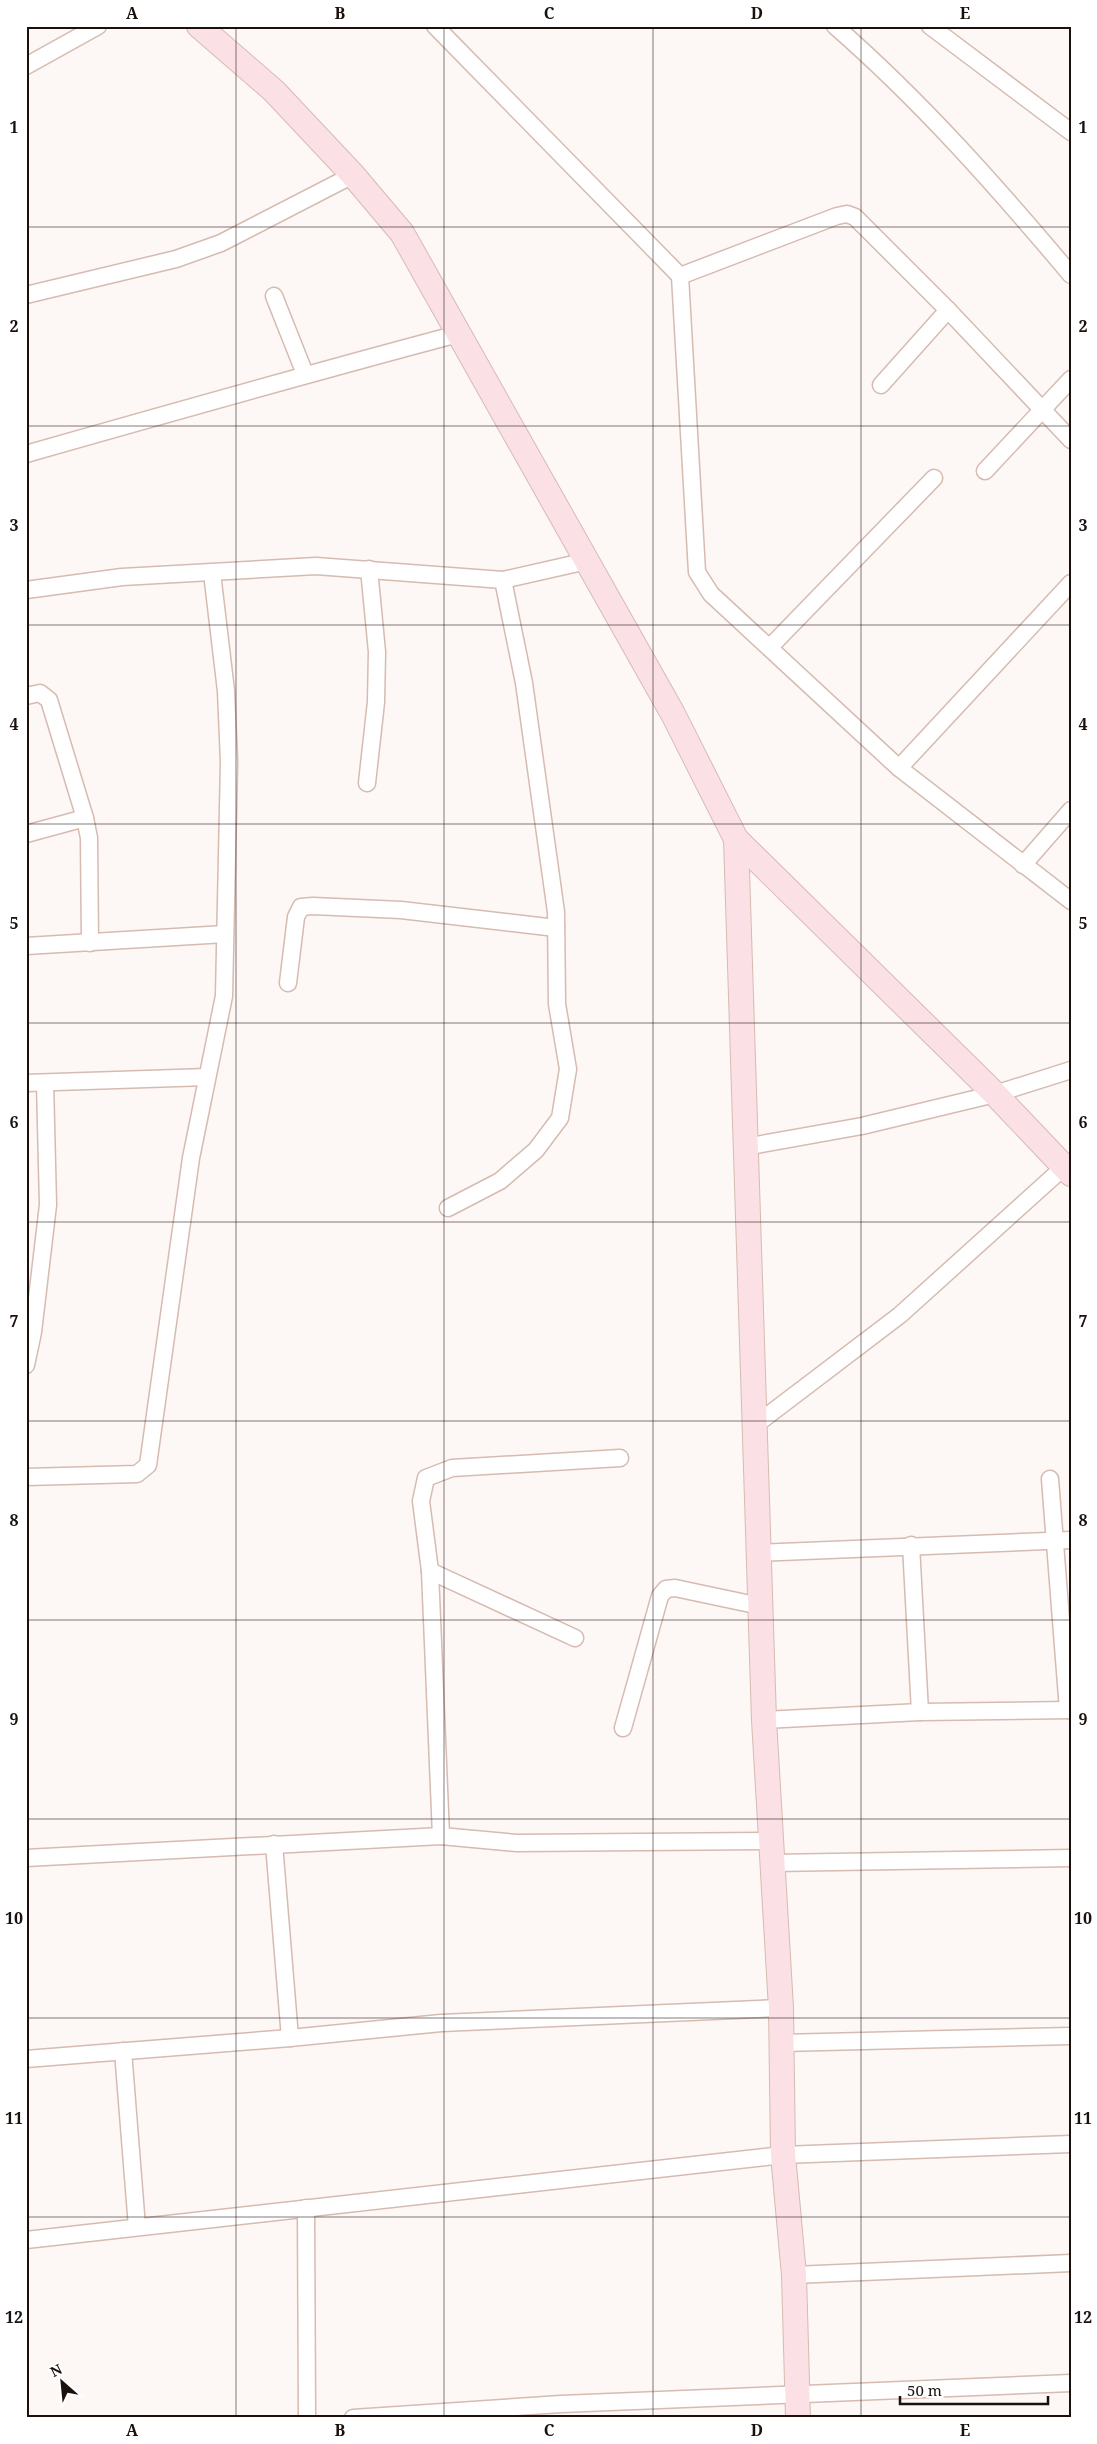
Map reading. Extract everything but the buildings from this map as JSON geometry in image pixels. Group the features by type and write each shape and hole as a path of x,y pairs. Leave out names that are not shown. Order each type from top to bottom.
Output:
{"street":[{"path":"26,66 98,26"},
{"path":"199,26 274,91 353,176 402,233 673,714 736,839 995,1094 1067,1170 900,1315 754,1426"},
{"path":"435,26 680,276 698,572 702,582 712,594 900,768 1071,901"},
{"path":"835,26 912,95 1007,199 1071,275"},
{"path":"930,26 1071,132"},
{"path":"26,295 176,259 221,243 353,176"},
{"path":"680,276 847,214 855,217 948,310 1071,440"},
{"path":"274,296 305,374"},
{"path":"881,385 948,310"},
{"path":"26,454 234,396 305,374 458,334"},
{"path":"985,471 1071,379"},
{"path":"770,647 934,478"},
{"path":"26,590 122,577 316,566 503,580 588,561"},
{"path":"367,783 376,702 377,652 369,569"},
{"path":"26,1477 137,1474 148,1465 190,1158 224,996 229,762 226,691 212,573"},
{"path":"448,1208 500,1181 536,1150 560,1118 568,1069 557,1004 556,912 524,683 503,580"},
{"path":"900,768 1071,583"},
{"path":"26,696 40,693 49,700 85,818 90,838 90,943"},
{"path":"1023,865 1071,810"},
{"path":"26,834 85,818"},
{"path":"736,839 764,1720 781,2008 783,2155 794,2275 798,2406"},
{"path":"288,983 296,917 301,907 401,910 556,928"},
{"path":"26,946 225,934"},
{"path":"745,1147 862,1126 995,1094 1071,1070"},
{"path":"26,1084 206,1077"},
{"path":"26,1365 34,1332 48,1205 45,1083"},
{"path":"441,1836 430,1571 421,1501 426,1478 452,1468 620,1458"},
{"path":"764,1720 920,1712 1069,1710 1063,1539 1050,1479"},
{"path":"758,1552 1063,1539"},
{"path":"912,1545 920,1712"},
{"path":"430,1571 575,1638"},
{"path":"622,1728 660,1596 666,1589 675,1588 760,1606"},
{"path":"26,1858 441,1836 517,1843 772,1852 1071,1858"},
{"path":"274,1844 290,2038"},
{"path":"26,2059 290,2038 441,2023 781,2008"},
{"path":"781,2043 1071,2036"},
{"path":"123,2051 137,2227"},
{"path":"26,2240 783,2155 1071,2144"},
{"path":"306,2208 307,2418"},
{"path":"794,2275 1071,2263"},
{"path":"353,2418 561,2404 798,2406 1071,2383"}]}
